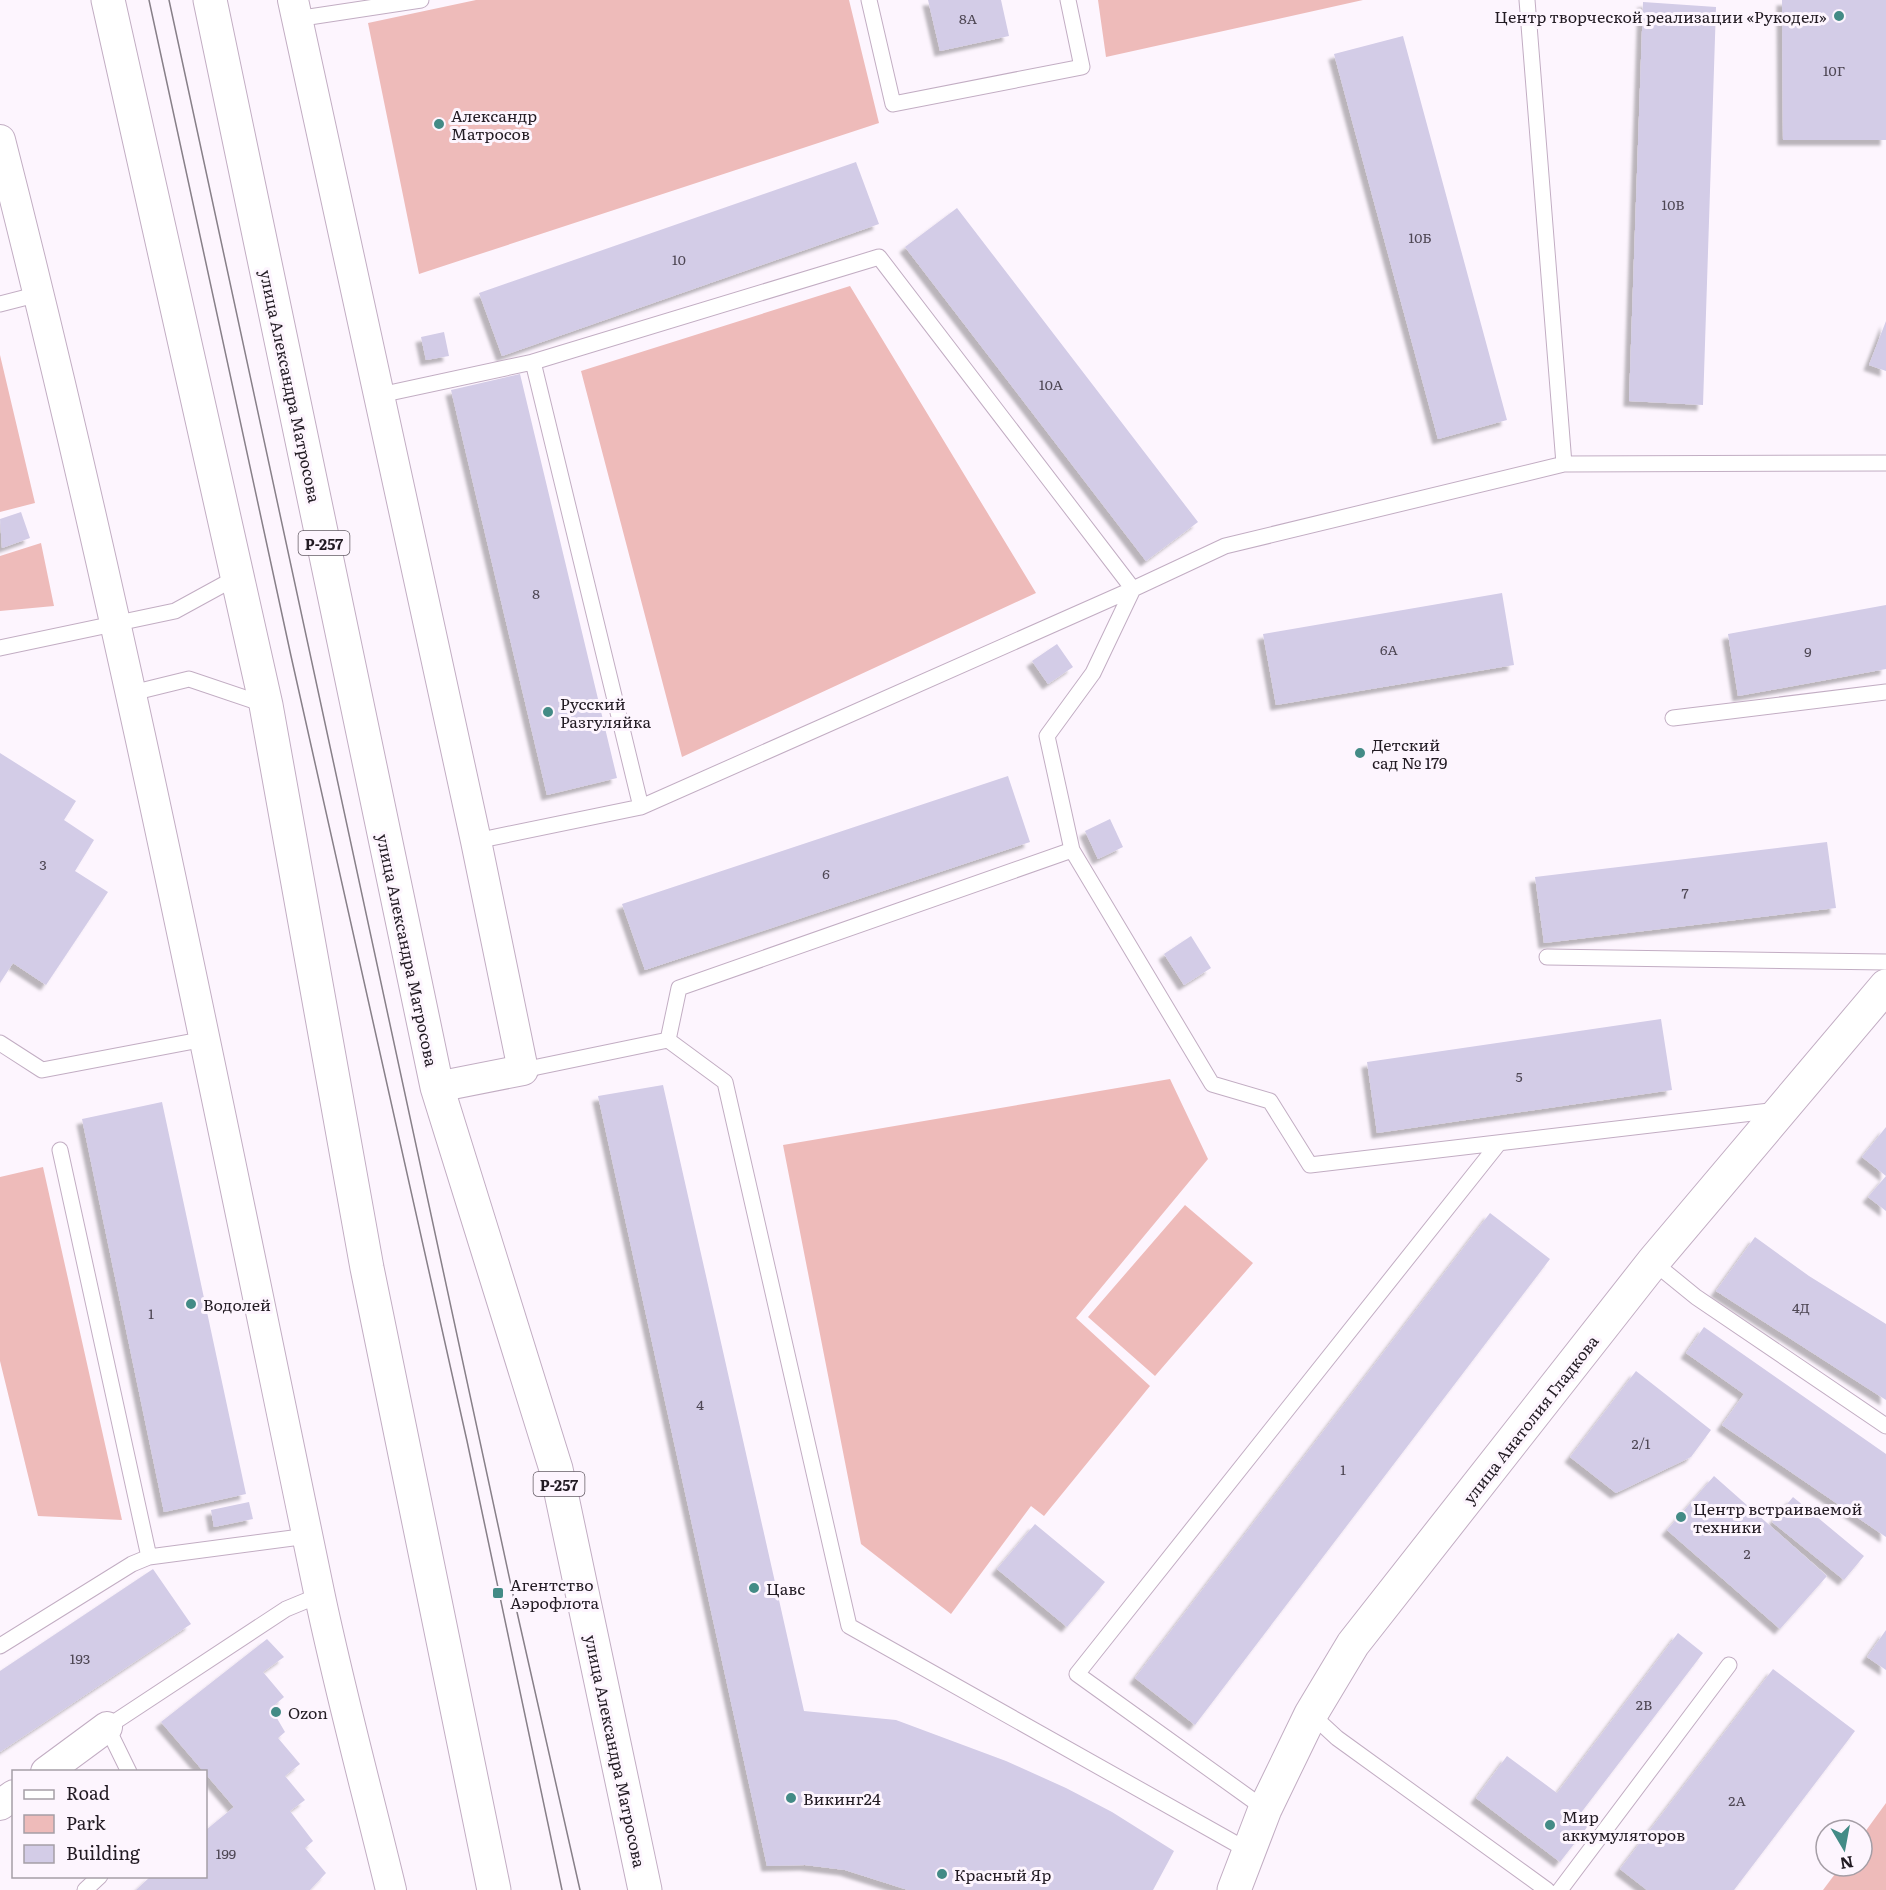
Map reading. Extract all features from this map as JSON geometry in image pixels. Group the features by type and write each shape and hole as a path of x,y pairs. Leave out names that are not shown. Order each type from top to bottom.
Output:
{"main road":[{"path":"108,0 239,576 266,705 367,1268 494,1890"},
{"name":"улица Александра Матросова","path":"210,0 437,1087 556,1469 645,1890"},
{"name":"улица Анатолия Гладкова","path":"1234,1890 1247,1850 1265,1809 1311,1714 1353,1644 1653,1262 1886,987"}],"street":[{"path":"294,10 380,395 523,1070 437,1087"},
{"path":"0,140 117,625 320,1595 391,1890"},
{"path":"49,1770 107,1727"}],"lane":[{"path":"294,10 352,9 421,0"},
{"path":"869,0 893,104 1082,67 1068,0"},
{"path":"1527,0 1564,465"},
{"path":"380,395 533,362 879,257 1133,589"},
{"path":"0,304 39,294"},
{"path":"533,362 641,807"},
{"path":"476,841 641,807 1225,546 1564,465 1886,463"},
{"path":"0,648 175,611 239,576"},
{"path":"1133,589 1093,673 1047,736 1072,850 1212,1084 1270,1101 1310,1165 1784,1109"},
{"path":"132,693 189,679 266,705"},
{"path":"1673,718 1886,692"},
{"path":"668,1040 679,988 1072,850"},
{"path":"1547,957 1886,962"},
{"path":"0,1043 42,1070 205,1039"},
{"path":"523,1070 668,1040 725,1082 849,1626 1247,1850"},
{"path":"1265,1809 1077,1674 1499,1143"},
{"path":"60,1150 149,1557"},
{"path":"1653,1262 1696,1297 1886,1426"},
{"path":"0,1646 132,1564 149,1557 308,1536"},
{"path":"128,1770 107,1727 286,1609 320,1595"},
{"path":"1560,1890 1729,1665"},
{"path":"1311,1714 1337,1738 1547,1890"},
{"path":"85,1890 98,1878"}],"green space":[{"path":"476,0 849,0 879,123 419,274 368,23"},
{"path":"1098,0 1363,0 1106,57"},
{"path":"850,286 1036,593 682,757 581,371"},
{"path":"0,355 35,503 0,512"},
{"path":"41,543 54,606 0,611 0,556"},
{"path":"1170,1079 1208,1159 1076,1318 1150,1386 1044,1516 1031,1506 951,1614 861,1544 783,1145"},
{"path":"43,1167 122,1520 38,1516 0,1361 0,1177"},
{"path":"1185,1205 1253,1263 1155,1376 1088,1317"},
{"path":"1886,1803 1886,1890 1823,1890 1832,1878 1874,1878 1874,1820"}],"building":[{"path":"928,0 1001,0 1009,36 940,51"},
{"path":"1782,0 1886,0 1886,140 1783,140"},
{"path":"1643,2 1716,7 1703,405 1629,401"},
{"path":"1403,36 1507,420 1438,439 1334,54"},
{"path":"856,162 879,224 502,356 479,293"},
{"path":"957,208 1198,522 1146,561 905,247"},
{"path":"1886,321 1886,371 1869,365"},
{"path":"444,332 449,356 426,360 421,337"},
{"path":"520,374 617,778 547,795 451,390"},
{"path":"21,512 30,538 2,548 0,519"},
{"path":"1502,593 1514,665 1276,705 1263,634"},
{"path":"1886,605 1886,669 1738,696 1728,634"},
{"path":"1057,644 1073,667 1048,684 1032,661"},
{"path":"0,753 76,801 64,820 94,840 75,871 108,892 46,985 13,963 0,983"},
{"path":"1008,776 1030,842 645,970 622,904"},
{"path":"1110,819 1123,847 1098,859 1085,831"},
{"path":"1827,842 1836,908 1544,943 1535,877"},
{"path":"1191,936 1211,968 1184,985 1164,954"},
{"path":"1661,1019 1672,1090 1377,1133 1367,1062"},
{"path":"663,1085 804,1711 896,1720 1006,1761 1066,1788 1112,1812 1174,1851 1153,1890 908,1890 845,1870 805,1865 767,1866 598,1096"},
{"path":"162,1102 246,1494 164,1512 82,1119"},
{"path":"1886,1127 1886,1176 1862,1157"},
{"path":"1886,1176 1886,1211 1868,1197"},
{"path":"1490,1213 1550,1259 1195,1725 1135,1678"},
{"path":"1755,1237 1809,1276 1886,1324 1886,1400 1716,1291"},
{"path":"1704,1327 1886,1454 1886,1537 1722,1425 1744,1394 1686,1353"},
{"path":"1636,1371 1711,1430 1691,1457 1616,1493 1570,1457"},
{"path":"1714,1476 1827,1576 1780,1629 1667,1530"},
{"path":"1793,1497 1864,1556 1844,1580 1772,1522"},
{"path":"249,1502 253,1519 214,1527 211,1510"},
{"path":"1035,1524 1105,1582 1067,1627 997,1569"},
{"path":"153,1569 191,1624 0,1752 0,1671"},
{"path":"1886,1630 1886,1670 1867,1657"},
{"path":"1678,1633 1703,1653 1577,1818 1588,1826 1560,1862 1476,1798 1507,1756 1557,1793"},
{"path":"267,1639 284,1657 263,1672 284,1697 271,1708 285,1732 278,1738 300,1764 285,1776 305,1800 290,1811 313,1841 305,1848 326,1873 310,1890 136,1890 149,1878 207,1878 207,1829 234,1807 207,1776 207,1770 202,1770 161,1722"},
{"path":"1773,1669 1855,1731 1734,1890 1647,1890 1620,1869"}],"tram line":[{"path":"149,0 291,656 467,1441 562,1890"},
{"path":"169,0 512,1590 580,1890"}],"place":[{"name":"Центр творческой реализации «Рукодел»","path":"1839,16"},
{"name":"Александр Матросов","path":"439,124"},
{"name":"Русский Разгуляйка","path":"548,712"},
{"name":"Детский сад № 179","path":"1360,753"},
{"name":"Водолей","path":"191,1304"},
{"name":"Центр встраиваемой техники","path":"1681,1517"},
{"name":"Цавс","path":"754,1588"},
{"name":"Агентство Аэрофлота","path":"498,1593"},
{"name":"Ozon","path":"276,1712"},
{"name":"Викинг24","path":"791,1798"},
{"name":"Мир аккумуляторов","path":"1550,1825"},
{"name":"Красный Яр","path":"942,1874"}]}
